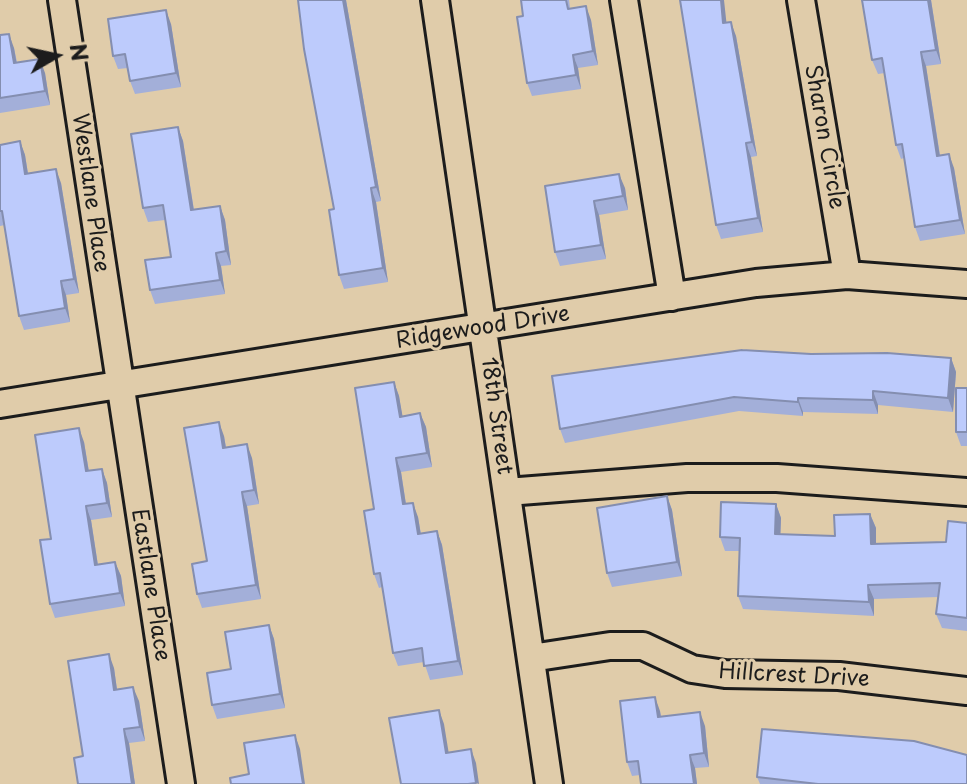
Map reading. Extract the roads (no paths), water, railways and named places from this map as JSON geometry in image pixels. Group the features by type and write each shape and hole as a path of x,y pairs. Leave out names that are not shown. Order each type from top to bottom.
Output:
{"street":[{"name":"Westlane Place","path":"62,0 118,386"},
{"name":"18th Street","path":"435,0 549,784"},
{"path":"624,0 672,297"},
{"name":"Sharon Circle","path":"801,0 847,275"},
{"name":"Ridgewood Drive","path":"0,404 756,283 847,275 967,284"},
{"name":"Eastlane Place","path":"118,386 181,784"},
{"path":"507,492 687,478 777,478 967,492"},
{"name":"Hillcrest Drive","path":"531,658 610,646 643,646 692,669 725,674 839,676 967,691"}]}
